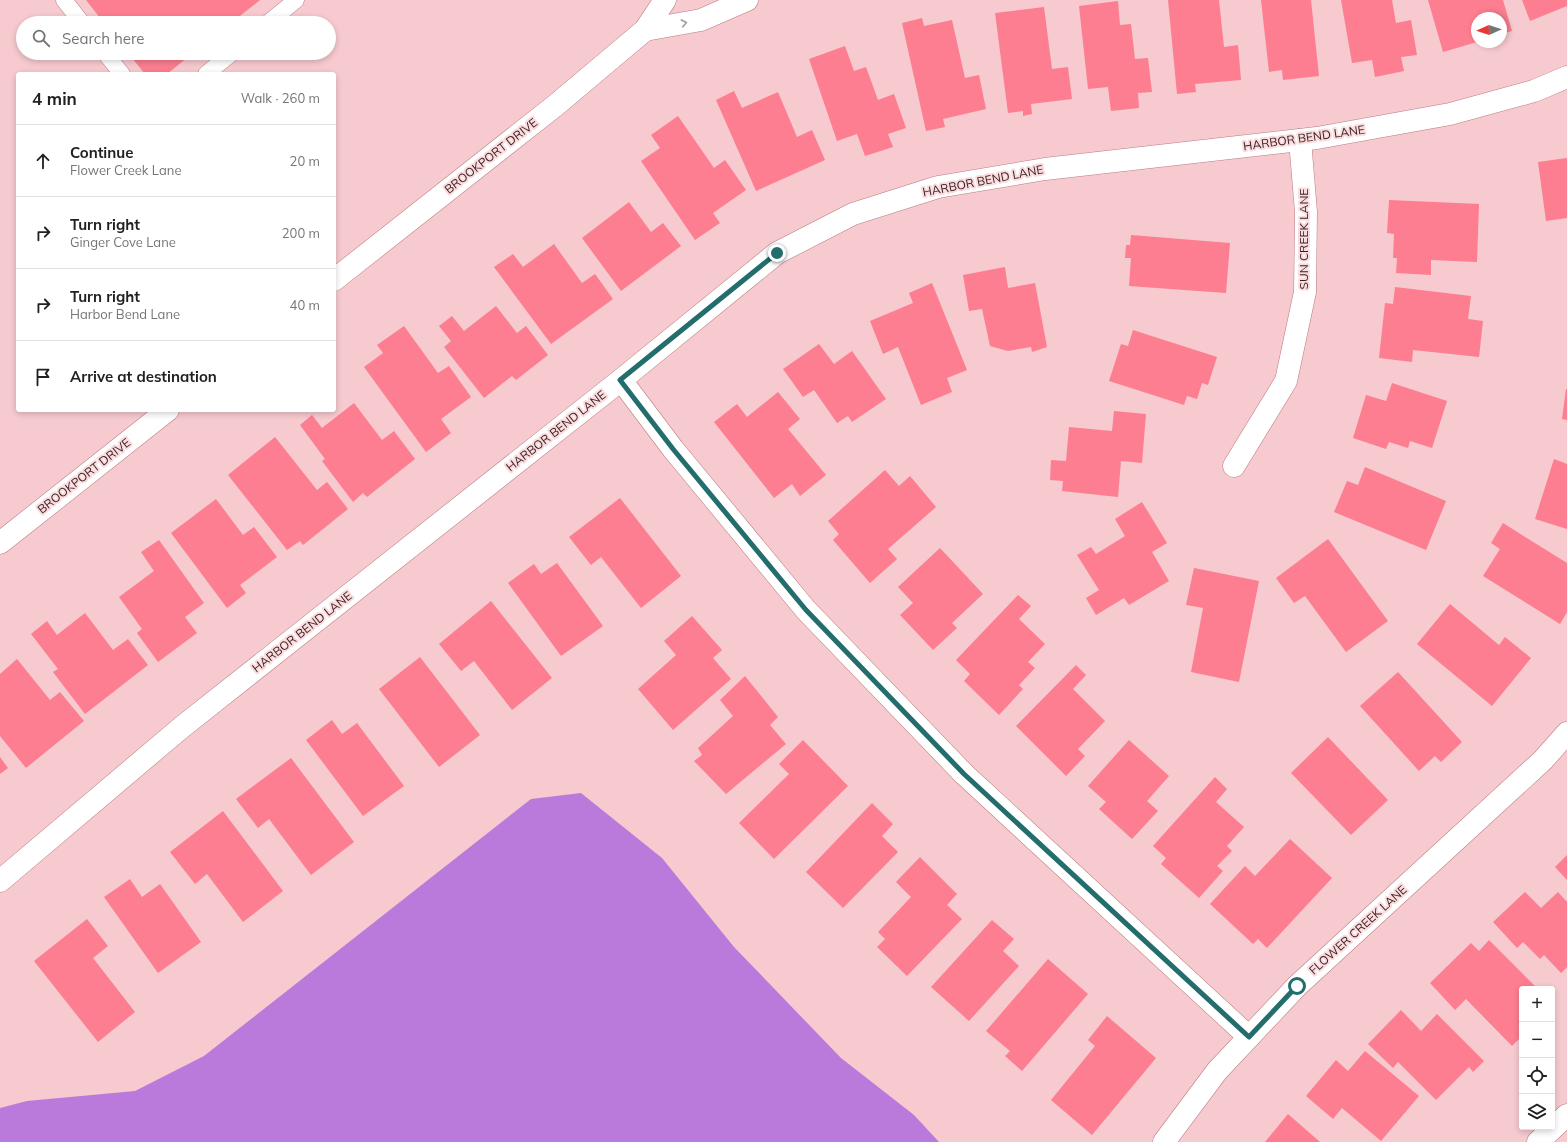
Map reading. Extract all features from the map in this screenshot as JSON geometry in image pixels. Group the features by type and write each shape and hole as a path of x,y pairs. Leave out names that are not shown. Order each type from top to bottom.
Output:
{"street":[{"name":"BROOKPORT DRIVE","path":"336,278 556,105 645,30 665,0"},
{"name":"BROOKPORT DRIVE","path":"645,30 701,20 747,0"},
{"name":"HARBOR BEND LANE","path":"0,880 182,727 620,380 777,253 853,214 938,187 1045,169 1300,140 1450,114 1534,91 1567,77"},
{"name":"SUN CREEK LANE","path":"1234,466 1286,381 1305,292 1306,212 1300,140"},
{"path":"620,380 688,466 806,610 964,774 1249,1037"},
{"name":"BROOKPORT DRIVE","path":"0,543 165,412"},
{"name":"FLOWER CREEK LANE","path":"1164,1142 1217,1071 1297,986 1543,760 1567,733"},
{"path":"1538,1142 1567,1115"}],"lane":[{"path":"64,0 77,16"},
{"path":"277,16 296,0"},
{"path":"111,60 120,72"},
{"path":"208,72 223,60"}],"shaded area":[{"path":"581,793 662,858 734,947 841,1058 914,1115 939,1142 0,1142 0,1108 27,1101 135,1091 204,1056 531,799"}],"building":[{"path":"86,0 260,0 240,16 99,16"},
{"path":"1168,0 1219,0 1224,47 1238,45 1241,80 1195,84 1196,92 1177,94"},
{"path":"1261,0 1311,0 1319,76 1283,80 1282,70 1269,72"},
{"path":"1341,0 1392,0 1396,23 1411,20 1417,55 1401,57 1404,71 1375,77 1372,60 1352,63"},
{"path":"1428,0 1503,0 1506,12 1471,12 1471,44 1443,52"},
{"path":"1522,0 1567,0 1567,6 1530,21"},
{"path":"1118,1 1120,25 1131,24 1135,59 1148,58 1152,92 1138,93 1139,108 1111,111 1108,87 1088,89 1079,6"},
{"path":"1044,7 1052,69 1068,67 1072,99 1031,104 1032,114 1023,116 1023,111 1008,113 995,13"},
{"path":"1507,14 1512,31 1507,32"},
{"path":"922,18 924,26 952,20 965,78 979,75 986,109 943,119 945,127 926,131 902,23"},
{"path":"845,46 854,71 866,67 878,100 894,94 906,128 888,134 893,147 865,156 857,134 837,141 809,59"},
{"path":"134,60 184,60 169,72 143,72"},
{"path":"734,91 742,108 778,92 797,137 812,130 825,160 756,191 716,100"},
{"path":"678,116 714,168 725,160 746,190 713,213 720,223 695,240 641,161 660,148 651,135"},
{"path":"1567,158 1567,218 1546,221 1538,162"},
{"path":"1389,200 1479,204 1477,262 1431,260 1431,275 1396,273 1397,258 1393,258 1394,234 1387,233"},
{"path":"629,202 651,232 663,223 681,246 621,291 582,238"},
{"path":"1131,235 1230,243 1226,293 1129,286 1131,258 1125,258 1126,245 1130,245"},
{"path":"554,244 582,283 595,274 613,299 551,344 494,267 513,254 523,267"},
{"path":"1005,267 1008,288 1035,283 1047,347 1032,352 1031,347 1008,351 990,346 982,309 969,311 963,275"},
{"path":"932,283 967,370 947,378 952,392 921,405 898,347 883,354 870,321 913,303 909,293"},
{"path":"1395,287 1471,296 1468,319 1483,321 1479,357 1413,350 1412,362 1379,358 1385,303 1393,304"},
{"path":"496,306 517,333 526,326 548,355 516,380 512,376 484,398 444,347 451,341 439,326 452,316 464,331"},
{"path":"404,326 438,373 449,366 471,397 441,419 451,433 426,452 364,367 383,353 377,345"},
{"path":"1133,330 1217,357 1208,385 1202,383 1197,399 1187,396 1184,405 1109,381 1121,344 1128,346"},
{"path":"819,344 834,364 852,351 886,399 852,422 848,416 837,423 814,390 803,397 783,369"},
{"path":"1392,383 1447,401 1432,448 1410,441 1408,448 1389,442 1386,449 1353,438 1366,395 1386,401"},
{"path":"1567,389 1567,420 1562,419"},
{"path":"778,392 800,419 788,429 826,475 800,496 792,484 774,498 714,422 737,404 747,417"},
{"path":"354,403 382,440 394,431 415,459 367,497 363,493 353,502 322,461 325,459 300,425 312,415 322,428"},
{"path":"1114,411 1146,414 1142,463 1121,461 1118,497 1062,491 1063,481 1050,480 1051,460 1066,461 1069,427 1112,431"},
{"path":"275,437 317,490 327,482 348,509 303,545 300,541 287,550 228,475"},
{"path":"1554,459 1567,464 1567,529 1535,519"},
{"path":"1365,467 1446,501 1426,550 1334,512 1347,481 1358,485"},
{"path":"885,470 899,486 910,476 936,507 888,549 897,559 870,583 833,540 839,534 828,521"},
{"path":"620,498 681,576 641,608 601,557 591,565 569,537"},
{"path":"216,499 243,535 254,527 277,557 240,585 246,593 227,608 171,533"},
{"path":"1142,502 1167,543 1152,552 1169,581 1129,605 1124,598 1096,615 1086,598 1099,590 1077,555 1091,547 1096,554 1125,536 1115,519"},
{"path":"1503,523 1567,563 1567,612 1560,624 1483,576 1500,549 1491,543"},
{"path":"1328,539 1388,621 1346,652 1305,596 1294,603 1276,578"},
{"path":"159,540 204,603 185,617 197,633 158,662 137,633 142,629 119,597 154,571 141,552"},
{"path":"940,548 983,594 952,623 957,628 933,650 900,615 913,603 898,587"},
{"path":"557,563 603,626 561,656 508,583 534,564 541,574"},
{"path":"1194,568 1259,581 1239,682 1191,672 1203,608 1186,605"},
{"path":"1018,595 1031,606 1019,619 1045,644 1028,662 1035,668 1019,685 1023,689 999,715 964,681 970,674 956,660"},
{"path":"491,601 552,678 512,710 474,661 461,671 439,644"},
{"path":"1450,604 1499,645 1505,637 1531,658 1492,706 1417,644"},
{"path":"85,613 113,650 128,639 148,665 85,714 53,672 58,669 31,634 47,621 57,635"},
{"path":"692,616 722,650 713,658 731,679 673,730 638,689 676,655 664,641"},
{"path":"420,657 480,735 439,767 379,689"},
{"path":"17,659 50,700 60,692 84,721 26,768 0,736 0,674"},
{"path":"1076,665 1086,675 1073,689 1105,721 1078,749 1085,756 1066,776 1016,726"},
{"path":"1398,672 1462,742 1441,762 1435,756 1419,771 1360,706"},
{"path":"745,676 778,717 770,725 786,744 726,794 694,761 702,755 698,748 733,716 720,700"},
{"path":"332,720 342,734 357,723 404,786 363,816 306,740"},
{"path":"1328,737 1388,800 1351,835 1291,773"},
{"path":"803,740 848,786 774,859 739,823 789,774 779,764"},
{"path":"1129,740 1169,776 1147,801 1158,811 1132,839 1099,809 1106,802 1088,786"},
{"path":"0,757 8,768 0,774"},
{"path":"291,758 354,842 311,875 269,819 258,828 236,799"},
{"path":"1215,777 1227,789 1216,802 1244,827 1227,846 1232,851 1217,866 1223,871 1199,898 1161,864 1166,858 1153,846"},
{"path":"872,803 893,824 882,836 898,852 843,908 806,872"},
{"path":"223,811 283,891 243,922 207,874 195,884 170,852"},
{"path":"1290,839 1332,878 1267,948 1258,939 1253,944 1210,904 1245,866 1255,876"},
{"path":"1567,855 1567,880 1555,867"},
{"path":"920,857 957,894 947,905 962,919 907,976 877,947 885,939 878,932 911,897 896,882"},
{"path":"130,879 142,897 160,884 201,942 158,973 104,897"},
{"path":"1525,892 1541,908 1558,892 1567,902 1567,967 1561,973 1544,955 1540,959 1523,942 1517,948 1493,922"},
{"path":"87,919 108,946 93,958 135,1012 98,1042 34,961"},
{"path":"992,920 1014,939 1003,951 1019,966 969,1021 931,987"},
{"path":"1489,940 1535,986 1519,986 1519,1039 1512,1046 1466,999 1455,1010 1430,983 1471,943 1479,951"},
{"path":"1048,959 1088,994 1022,1071 1005,1056 1010,1051 986,1031"},
{"path":"1401,1010 1421,1031 1437,1014 1484,1061 1473,1072 1469,1067 1436,1100 1398,1062 1393,1068 1368,1044"},
{"path":"1107,1016 1156,1058 1092,1135 1051,1100 1095,1046 1088,1040"},
{"path":"1365,1051 1419,1096 1381,1141 1342,1108 1333,1119 1306,1096 1336,1060 1348,1071"},
{"path":"1288,1114 1320,1142 1265,1142"}],"route":[{"path":"777,253 620,380 673,449 806,610 964,774 1249,1037 1297,986"}]}
